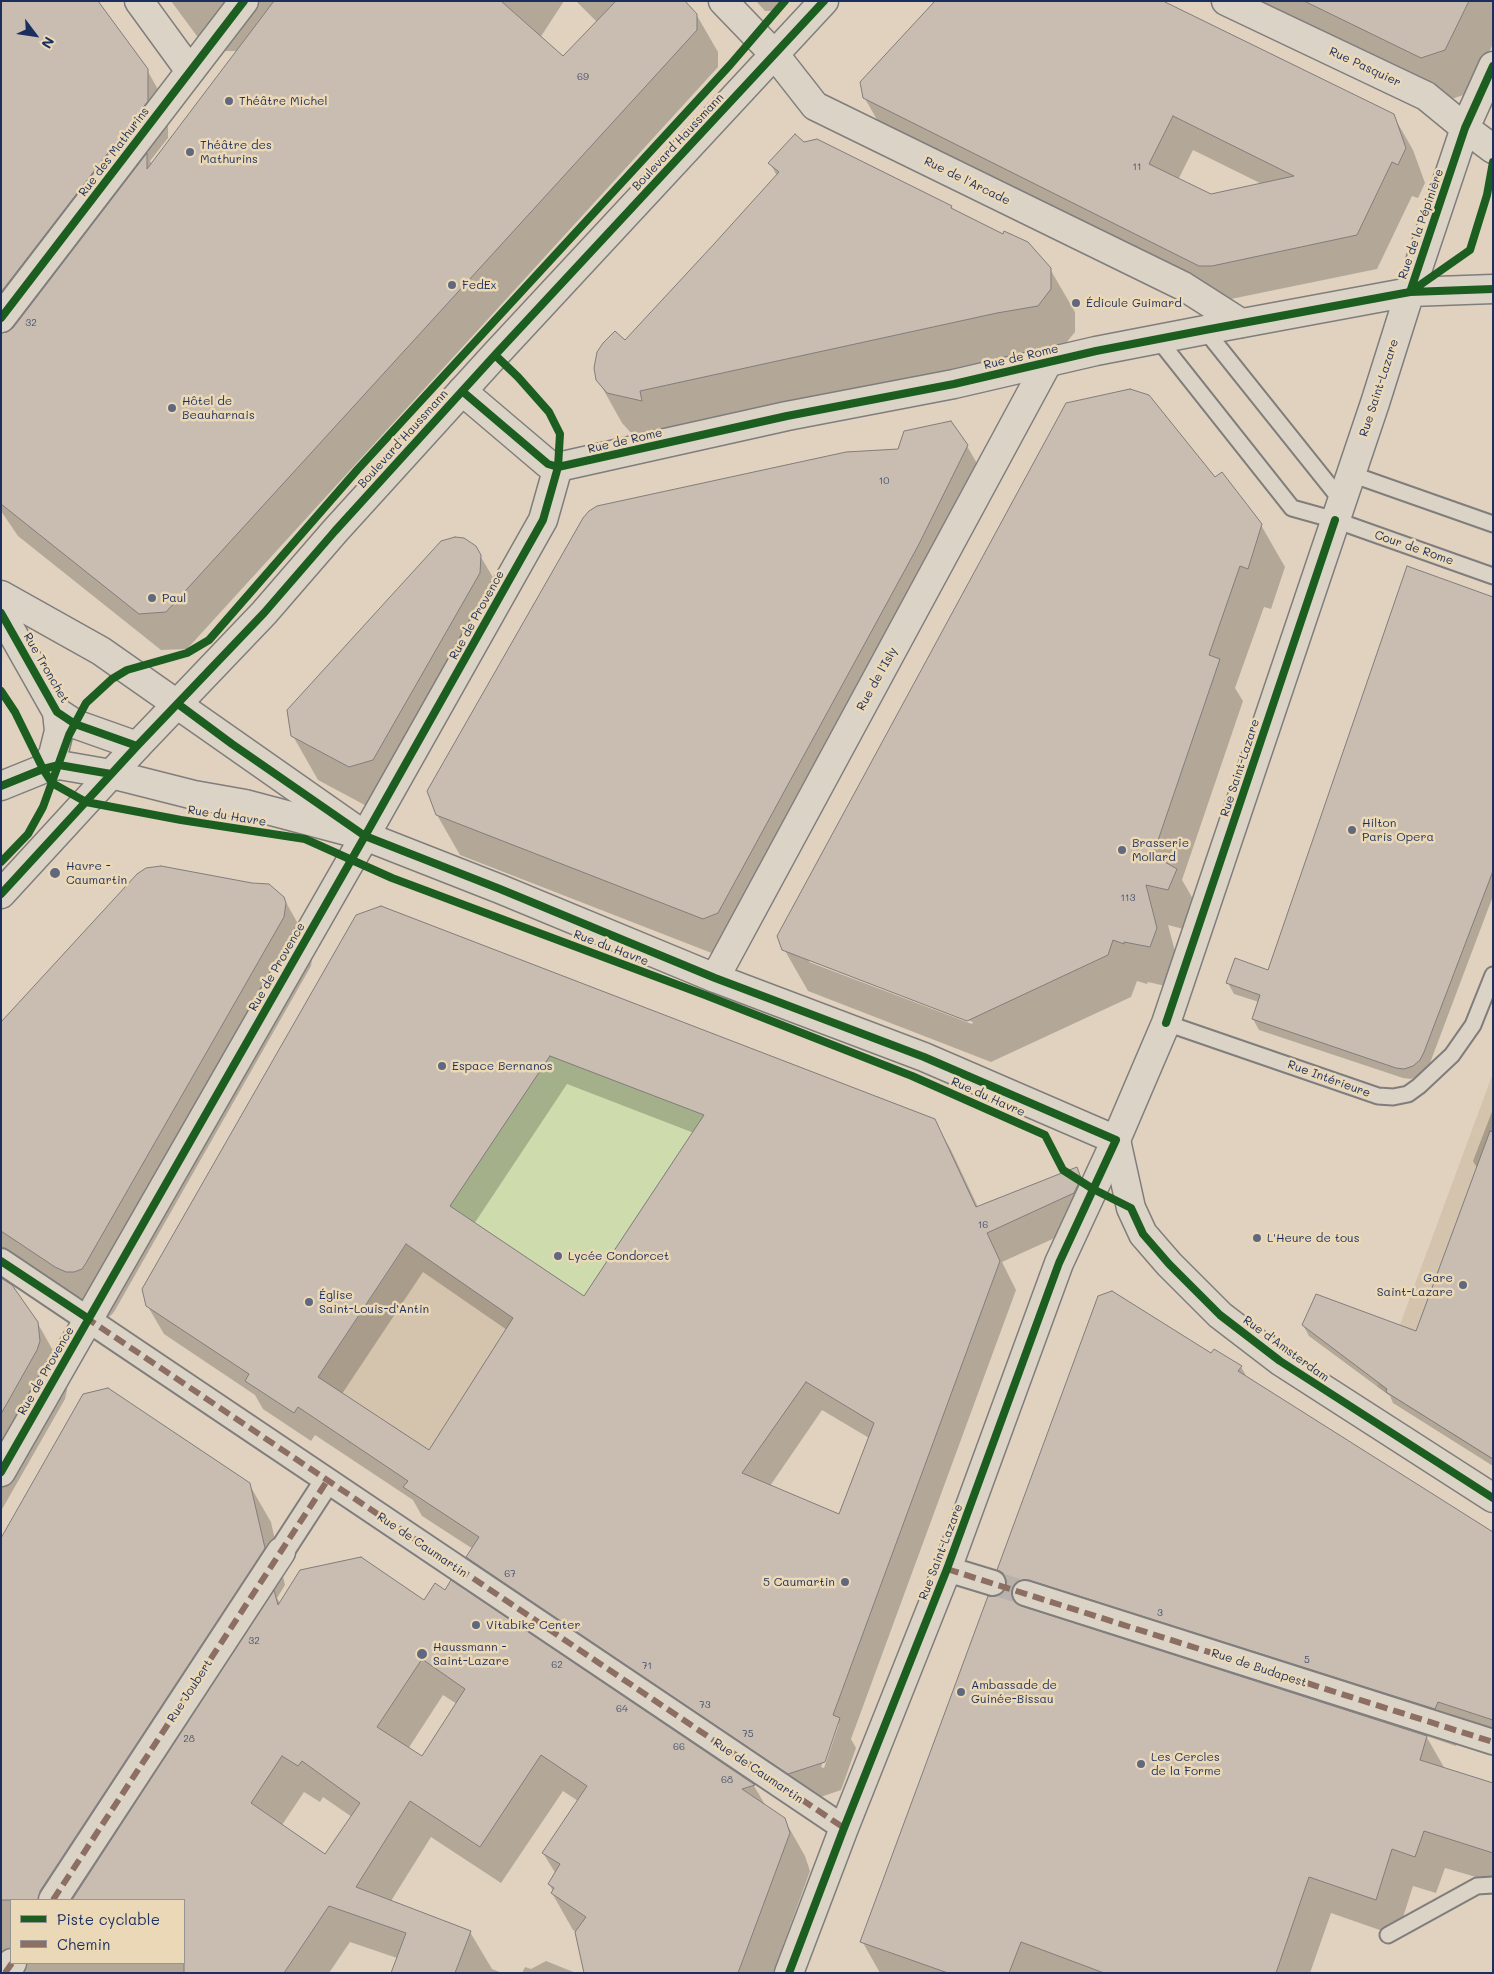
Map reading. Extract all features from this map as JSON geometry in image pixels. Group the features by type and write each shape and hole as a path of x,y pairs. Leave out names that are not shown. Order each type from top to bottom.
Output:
{"main road":[{"path":"140,1 190,71"},
{"name":"Rue des Mathurins","path":"1,318 244,1"},
{"name":"Rue de l'Arcade","path":"723,1 775,54 815,106 1183,286 1241,323"},
{"name":"Boulevard Haussmann","path":"1,894 137,746 264,613 462,391 824,1"},
{"name":"Rue Pasquier","path":"1226,1 1426,96 1493,149"},
{"name":"Rue de la Pépinière","path":"1410,292 1465,128 1493,66"},
{"name":"Rue de Rome","path":"558,467 787,416 954,384 1048,362 1204,330 1410,292 1493,290"},
{"name":"Rue Saint-Lazare","path":"790,1973 844,1828 947,1569 1059,1263 1116,1140 1166,1022 1351,474 1410,292"},
{"name":"Rue de l'Isly","path":"715,978 1048,362"},
{"path":"462,391 548,464 558,467"},
{"name":"Rue de Provence","path":"1,1472 366,836 543,520 558,467"},
{"name":"Rue Tronchet","path":"1,595 101,651 178,704"},
{"name":"Rue Tronchet","path":"1,612 57,712 75,724 137,746"},
{"name":"Rue du Havre","path":"178,704 232,744 366,836"},
{"path":"43,769 52,755 59,731 57,712"},
{"name":"Rue du Havre","path":"1,786 58,765 111,774 194,795 245,804 366,836 509,892 715,978 924,1057 1116,1140"},
{"name":"Rue d'Amsterdam","path":"1116,1140 1131,1208 1144,1234 1169,1264 1220,1315 1280,1362 1493,1498"},
{"name":"Rue Joubert","path":"54,1899 281,1552"}],"street":[{"name":"Rue de Caumartin","path":"1,1261 844,1828"},
{"name":"Rue Joubert","path":"281,1552 327,1481"},
{"path":"947,1569 993,1583"},
{"name":"Rue de Budapest","path":"1025,1594 1493,1742"}],"lane":[{"path":"1204,330 1338,510"},
{"name":"Cour de Rome","path":"1158,339 1292,508 1338,510 1493,576"},
{"path":"1351,474 1493,524"},
{"name":"Rue Intérieure","path":"1166,1022 1378,1096 1393,1097 1408,1094 1452,1055 1473,1026 1493,975"},
{"path":"1388,1935 1477,1886 1493,1885"}],"shaded area":[{"name":"Lycée Condorcet","path":"581,983 774,1171 403,1487 408,1480 298,1407"},
{"name":"Gare Saint-Lazare","path":"1493,1073 1493,1460 1377,1387"}],"green space":[{"path":"550,1056 704,1115 584,1296 450,1206"}],"building":[{"path":"1,1 98,1 148,69 148,101 1,292"},
{"path":"274,1 501,1 563,56 616,1 685,1 697,14 697,30 166,612 139,614 1,504 1,333 13,328 147,153 147,169"},
{"path":"935,1 1163,1 1394,114 1406,148 1398,165 1392,162 1357,235 1212,266 1199,266 863,98 860,82","holes":["1173,116 1294,176 1211,194 1149,164"]},
{"path":"1304,1 1469,1 1445,50 1421,58"},
{"path":"795,134 804,142 817,139 952,206 951,208 1003,234 1004,231 1028,242 1051,268 1051,289 1038,306 997,313 640,391 642,401 607,393 596,380 594,368 597,352 603,343 615,331 625,340 714,244 779,172 768,163"},
{"path":"1130,389 1149,395 1215,477 1222,472 1262,524 1248,569 1240,566 1209,655 1220,659 1153,855 1177,869 1168,890 1146,885 1157,928 1150,947 1124,942 1124,944 1113,940 1108,955 967,1021 782,950 777,936 1066,403"},
{"path":"951,421 968,445 918,546 718,913 703,919 436,815 427,791 583,518 589,511 597,506 846,452 898,449 904,431"},
{"path":"455,537 464,538 476,546 481,555 480,573 373,760 349,767 291,736 287,710 441,541"},
{"name":"Hilton Paris Opera","path":"1407,566 1493,597 1493,871 1424,1052 1420,1060 1413,1066 1404,1069 1396,1068 1252,1019 1260,995 1226,983 1235,958 1268,970"},
{"path":"161,866 252,883 269,884 284,897 286,903 284,917 86,1263 82,1269 66,1272 55,1267 1,1231 1,1022 137,874 146,868"},
{"path":"381,906 935,1119 976,1207 1077,1167 1081,1178 1074,1193 987,1233 1000,1261 833,1715 840,1718 825,1762 788,1774 466,1557 479,1537 403,1487 408,1481 298,1407 294,1413 245,1381 249,1374 146,1306 142,1289 356,915","holes":["550,1056 704,1115 584,1296 450,1206","406,1244 513,1318 429,1450 318,1377","806,1382 874,1423 839,1514 742,1473"]},
{"name":"Gare Saint-Lazare","path":"1490,1131 1493,1132 1493,1459 1386,1392 1387,1389 1302,1325 1316,1294 1416,1331"},
{"path":"1,1278 12,1285 38,1322 40,1341 37,1350 1,1414"},
{"path":"1112,1291 1211,1353 1214,1349 1242,1366 1238,1371 1493,1532 1493,1720 1438,1702 1435,1709 1029,1580 1015,1583 1012,1588 1012,1595 1015,1602 1021,1606 1427,1736 1420,1760 1493,1783 1493,1853 1424,1831 1415,1857 1392,1849 1376,1900 1309,1877 1276,1973 1104,1973 1021,1942 1009,1973 948,1973 860,1942 988,1596 997,1596 1003,1593 1006,1587 1006,1579 1003,1573 997,1570 1098,1296"},
{"path":"108,1388 250,1483 265,1548 40,1891 38,1899 1,1900 1,1538 83,1394"},
{"path":"361,1557 424,1600 435,1583 445,1590 451,1580 755,1785 742,1789 785,1818 790,1833 738,1973 584,1973 575,1932 586,1917 551,1893 554,1888 548,1884 560,1864 542,1853 587,1786 541,1755 480,1847 410,1801 356,1887 471,1931 455,1973 391,1973 406,1933 329,1906 284,1973 184,1973 185,1899 73,1899 274,1590 278,1605 300,1570","holes":["422,1659 465,1689 422,1756 377,1727","282,1756 298,1766 302,1761 360,1803 325,1854 251,1803"]}],"tunnel":[{"path":"993,1583 1025,1593"}],"marked path":[{"path":"85,1317 844,1828"},
{"path":"54,1899 327,1481"},
{"path":"947,1569 1493,1742"},
{"path":"5,1973 11,1964"}],"cycle path":[{"path":"1,318 244,1"},
{"path":"1,862 28,834 43,807 69,735 86,703 112,679 127,670 187,653 209,640 358,469 730,65 785,1"},
{"path":"1,894 137,746 264,613 335,531 495,355 824,1"},
{"path":"1410,292 1465,128 1493,66"},
{"path":"1410,292 1470,250 1487,195 1493,162"},
{"path":"462,391 548,464 558,467 787,416 954,384 1096,351 1205,330 1410,292 1493,289"},
{"path":"1,1472 365,836 543,520 558,467 560,434 549,412 518,377 495,355"},
{"path":"1166,1023 1335,520"},
{"path":"1,613 57,712 75,724 137,746"},
{"path":"1,691 15,712 43,769 52,783 86,802 181,820 305,839 392,878 705,995 912,1076 1045,1135 1063,1170 1093,1189 1131,1208 1143,1234 1169,1264 1220,1315 1280,1361 1493,1498"},
{"path":"178,704 232,744 365,836 500,889 715,978 924,1057 1116,1140 1059,1263 947,1569 844,1828 789,1973"},
{"path":"1,786 43,769 59,765 111,774"},
{"path":"1,1261 89,1319"}],"place":[{"name":"Théâtre Michel","path":"229,101"},
{"name":"Théâtre des Mathurins","path":"190,152"},
{"name":"FedEx","path":"452,285"},
{"name":"Édicule Guimard","path":"1076,303"},
{"name":"Hôtel de Beauharnais","path":"172,408"},
{"name":"Paul","path":"152,598"},
{"name":"Hilton Paris Opera","path":"1352,830"},
{"name":"Brasserie Mollard","path":"1122,850"},
{"name":"Havre - Caumartin","path":"55,873"},
{"name":"Espace Bernanos","path":"442,1066"},
{"name":"L'Heure de tous","path":"1257,1238"},
{"name":"Lycée Condorcet","path":"558,1256"},
{"name":"Gare Saint-Lazare","path":"1463,1285"},
{"name":"Église Saint-Louis-d'Antin","path":"309,1302"},
{"name":"5 Caumartin","path":"845,1582"},
{"name":"Vitabike Center","path":"476,1625"},
{"name":"Haussmann - Saint-Lazare","path":"422,1654"},
{"name":"Ambassade de Guinée-Bissau","path":"961,1692"},
{"name":"Les Cercles de la Forme","path":"1141,1764"}]}
